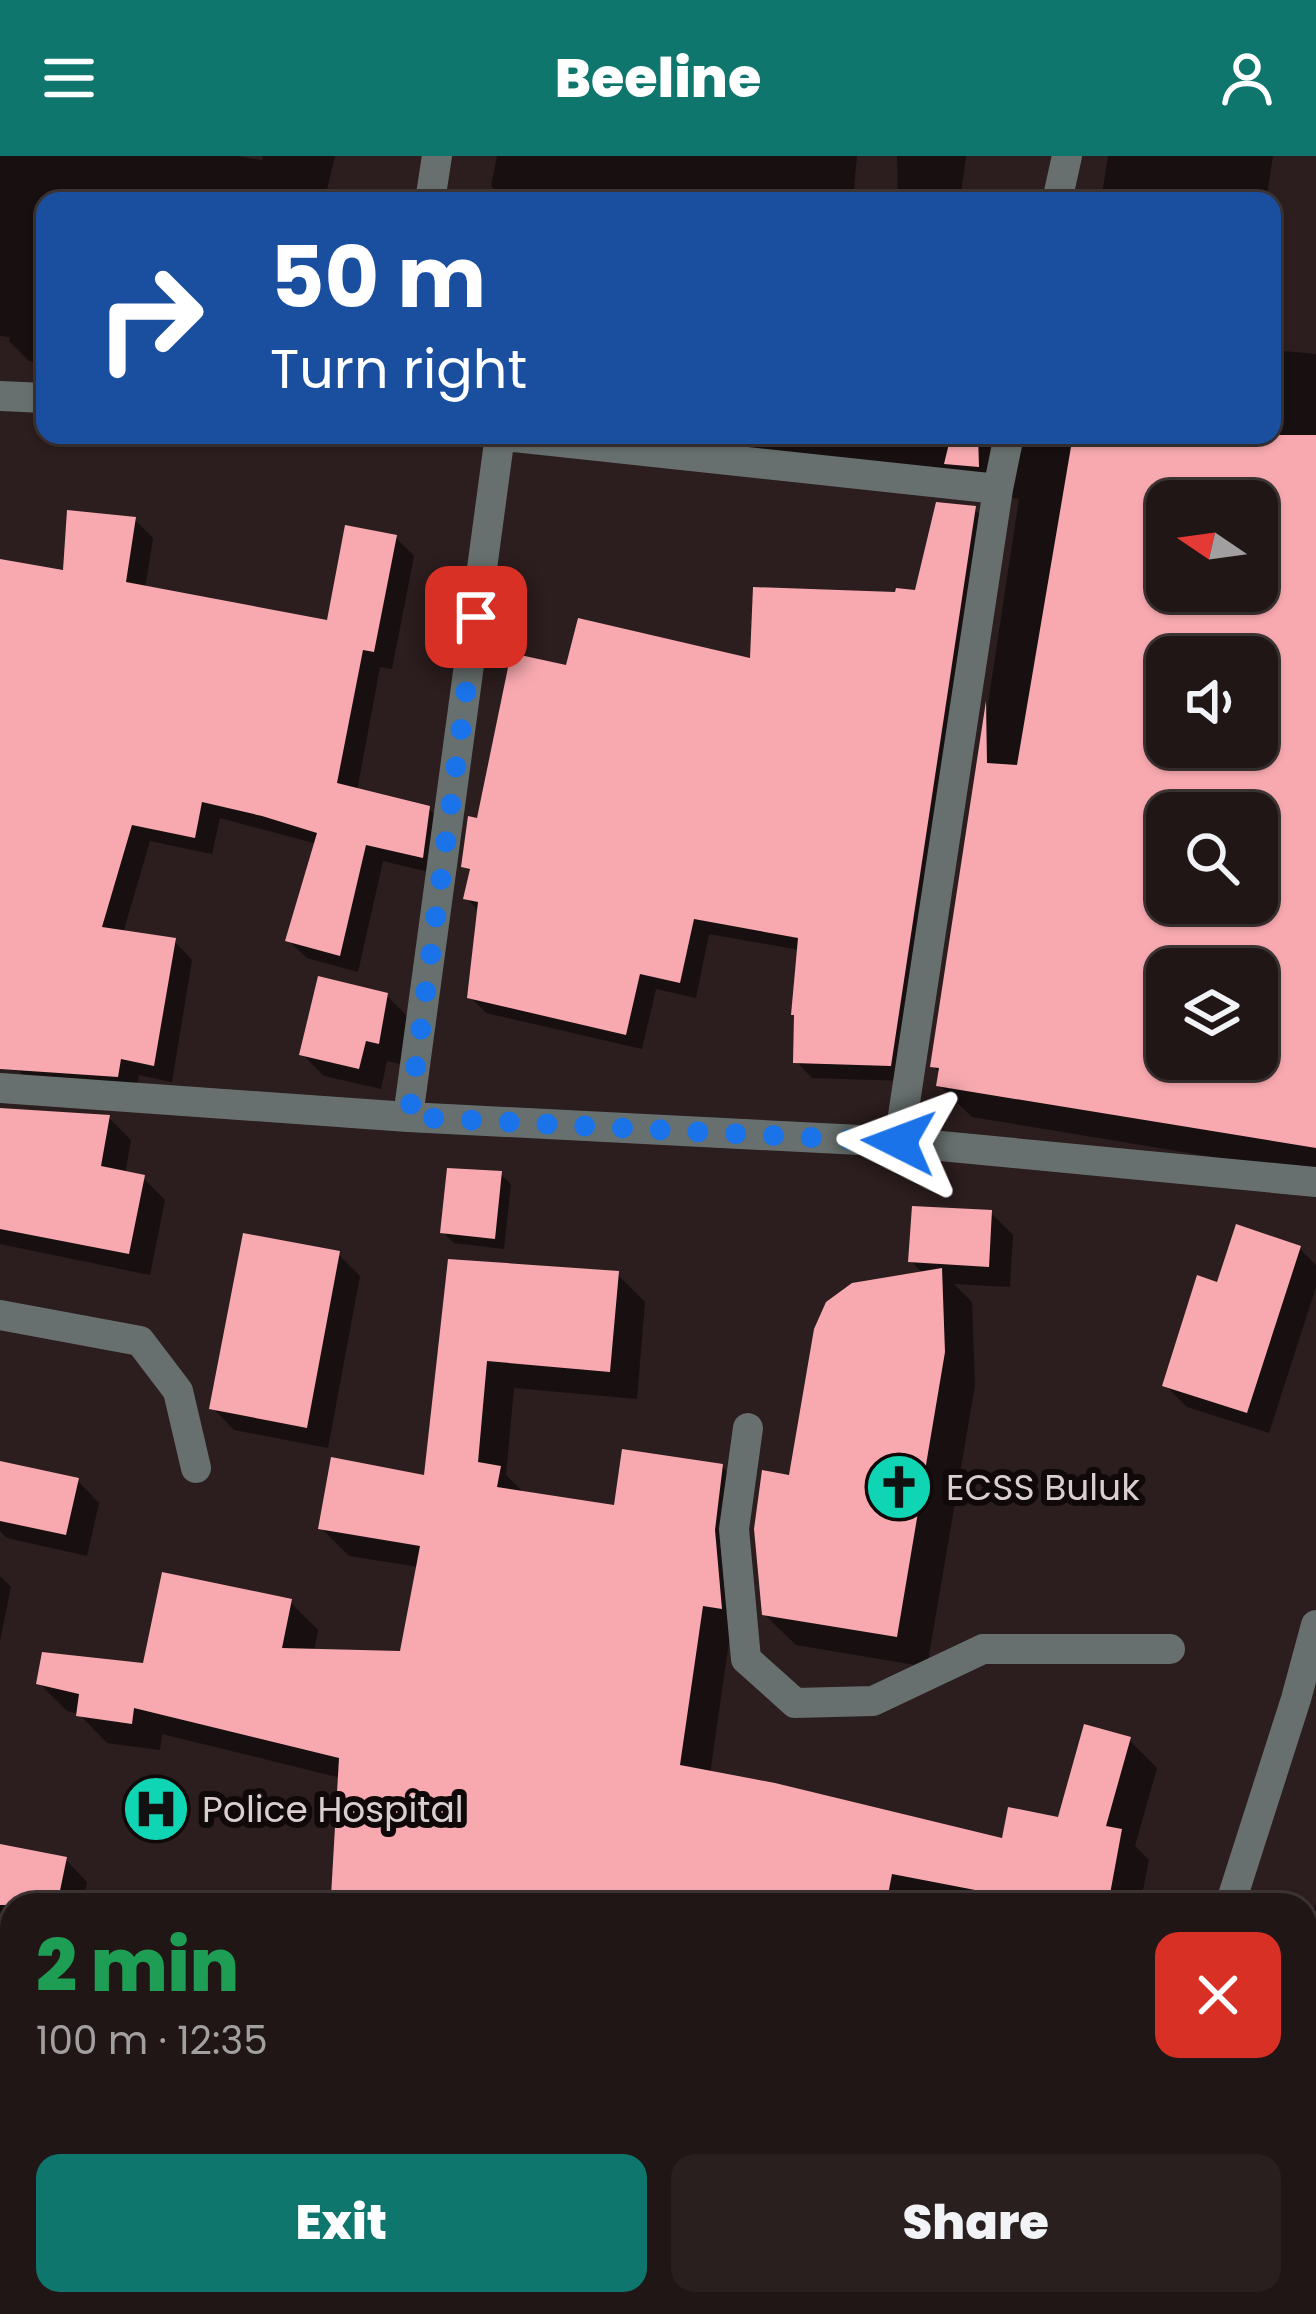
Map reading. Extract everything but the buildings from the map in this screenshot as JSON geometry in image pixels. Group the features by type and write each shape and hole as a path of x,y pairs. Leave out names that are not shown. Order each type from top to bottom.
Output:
{"street":[{"path":"431,192 437,156"},
{"path":"1059,192 1066,156"},
{"path":"0,396 36,398"},
{"path":"409,1117 497,444"},
{"path":"581,444 998,489"},
{"path":"899,1142 1007,444"},
{"path":"0,1088 409,1117 899,1142 1316,1182"},
{"path":"0,1315 140,1342 178,1391 196,1468"},
{"path":"748,1428 734,1528 746,1659 795,1703 873,1701 983,1648 1170,1649"},
{"path":"1234,1893 1316,1625"}],"place":[{"name":"ECSS Buluk","path":"899,1487"},
{"name":"Police Hospital","path":"156,1809"}],"route":[{"path":"476,617 409,1117 899,1142"}]}
